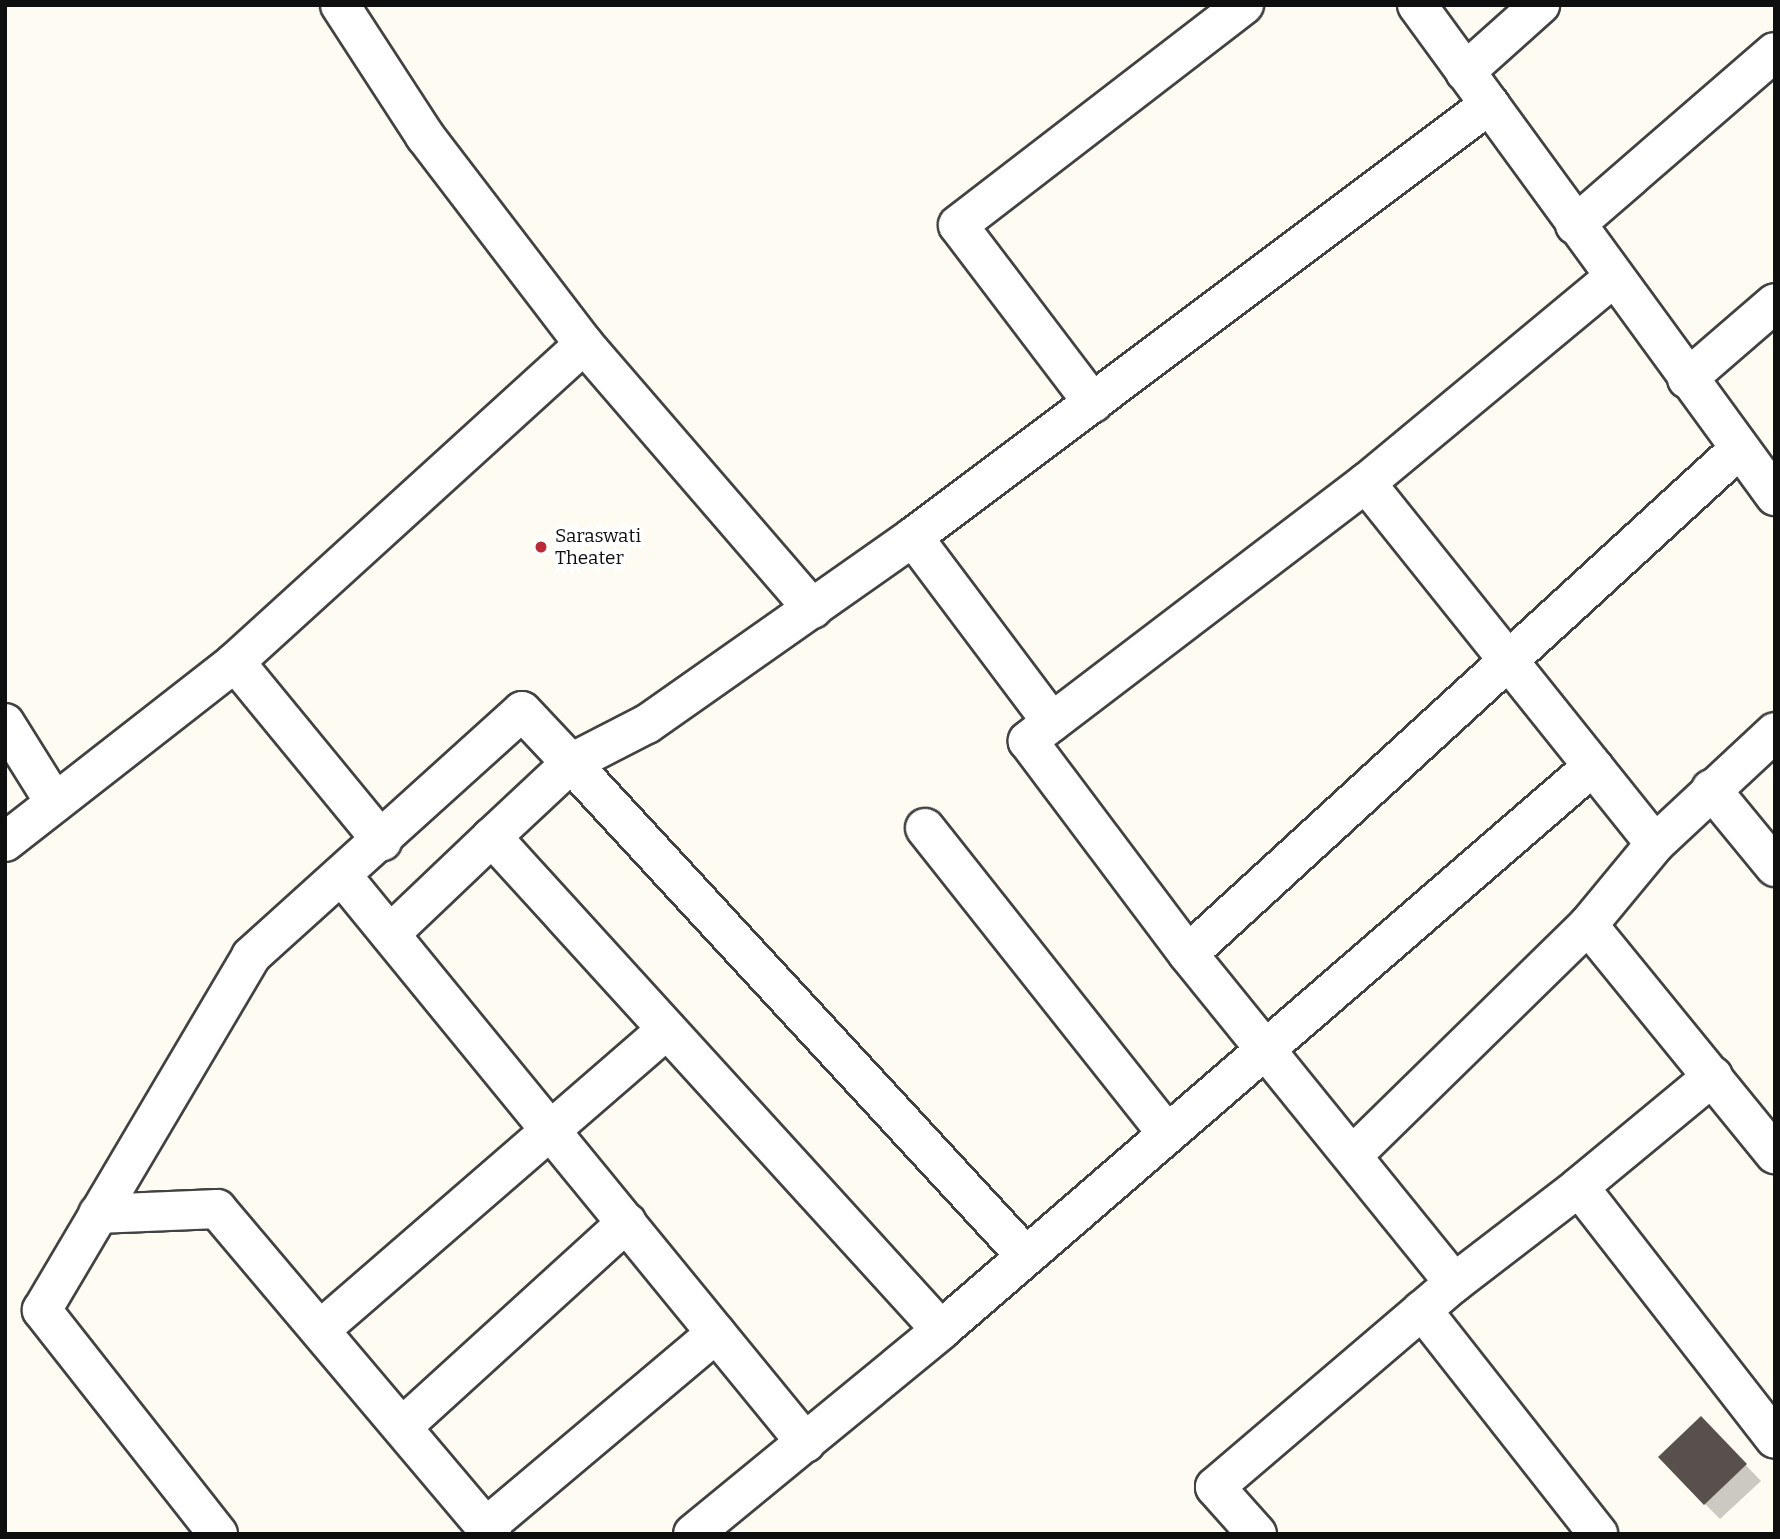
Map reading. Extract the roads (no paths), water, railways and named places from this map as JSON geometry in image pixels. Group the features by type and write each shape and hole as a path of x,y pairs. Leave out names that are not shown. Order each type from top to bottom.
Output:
{"street":[{"path":"340,5 425,136 584,344 813,609"},
{"path":"1093,403 958,225 1244,5"},
{"path":"1417,5 1686,379 1775,496"},
{"path":"1465,72 1540,5"},
{"path":"1575,225 1775,52"},
{"path":"390,934 571,763 647,724 813,609 1093,403 1490,104"},
{"path":"1454,1283 1267,1045 1188,954 1028,741 1366,483 1614,277"},
{"path":"1686,379 1775,303"},
{"path":"5,842 236,662 584,344"},
{"path":"1188,954 1510,662 1738,450"},
{"path":"1366,483 1656,844"},
{"path":"913,537 1052,722"},
{"path":"236,662 382,841"},
{"path":"218,1534 42,1310 251,956 343,877 522,711 1026,1256"},
{"path":"5,723 55,803"},
{"path":"1353,1154 1588,925 1656,844 1711,789 1775,732"},
{"path":"693,1534 941,1330 1267,1045 1593,766"},
{"path":"1711,789 1775,867"},
{"path":"925,828 1167,1133"},
{"path":"492,837 941,1330"},
{"path":"343,877 806,1443"},
{"path":"1588,925 1775,1154"},
{"path":"320,1330 547,1127 667,1029"},
{"path":"1257,1534 1214,1487 1454,1283 1579,1187 1713,1076"},
{"path":"1579,1187 1775,1439"},
{"path":"98,1214 217,1209 489,1530 716,1333"},
{"path":"402,1427 627,1222"},
{"path":"1422,1310 1598,1534"}],"place":[{"name":"Saraswati Theater","path":"541,547"}]}
